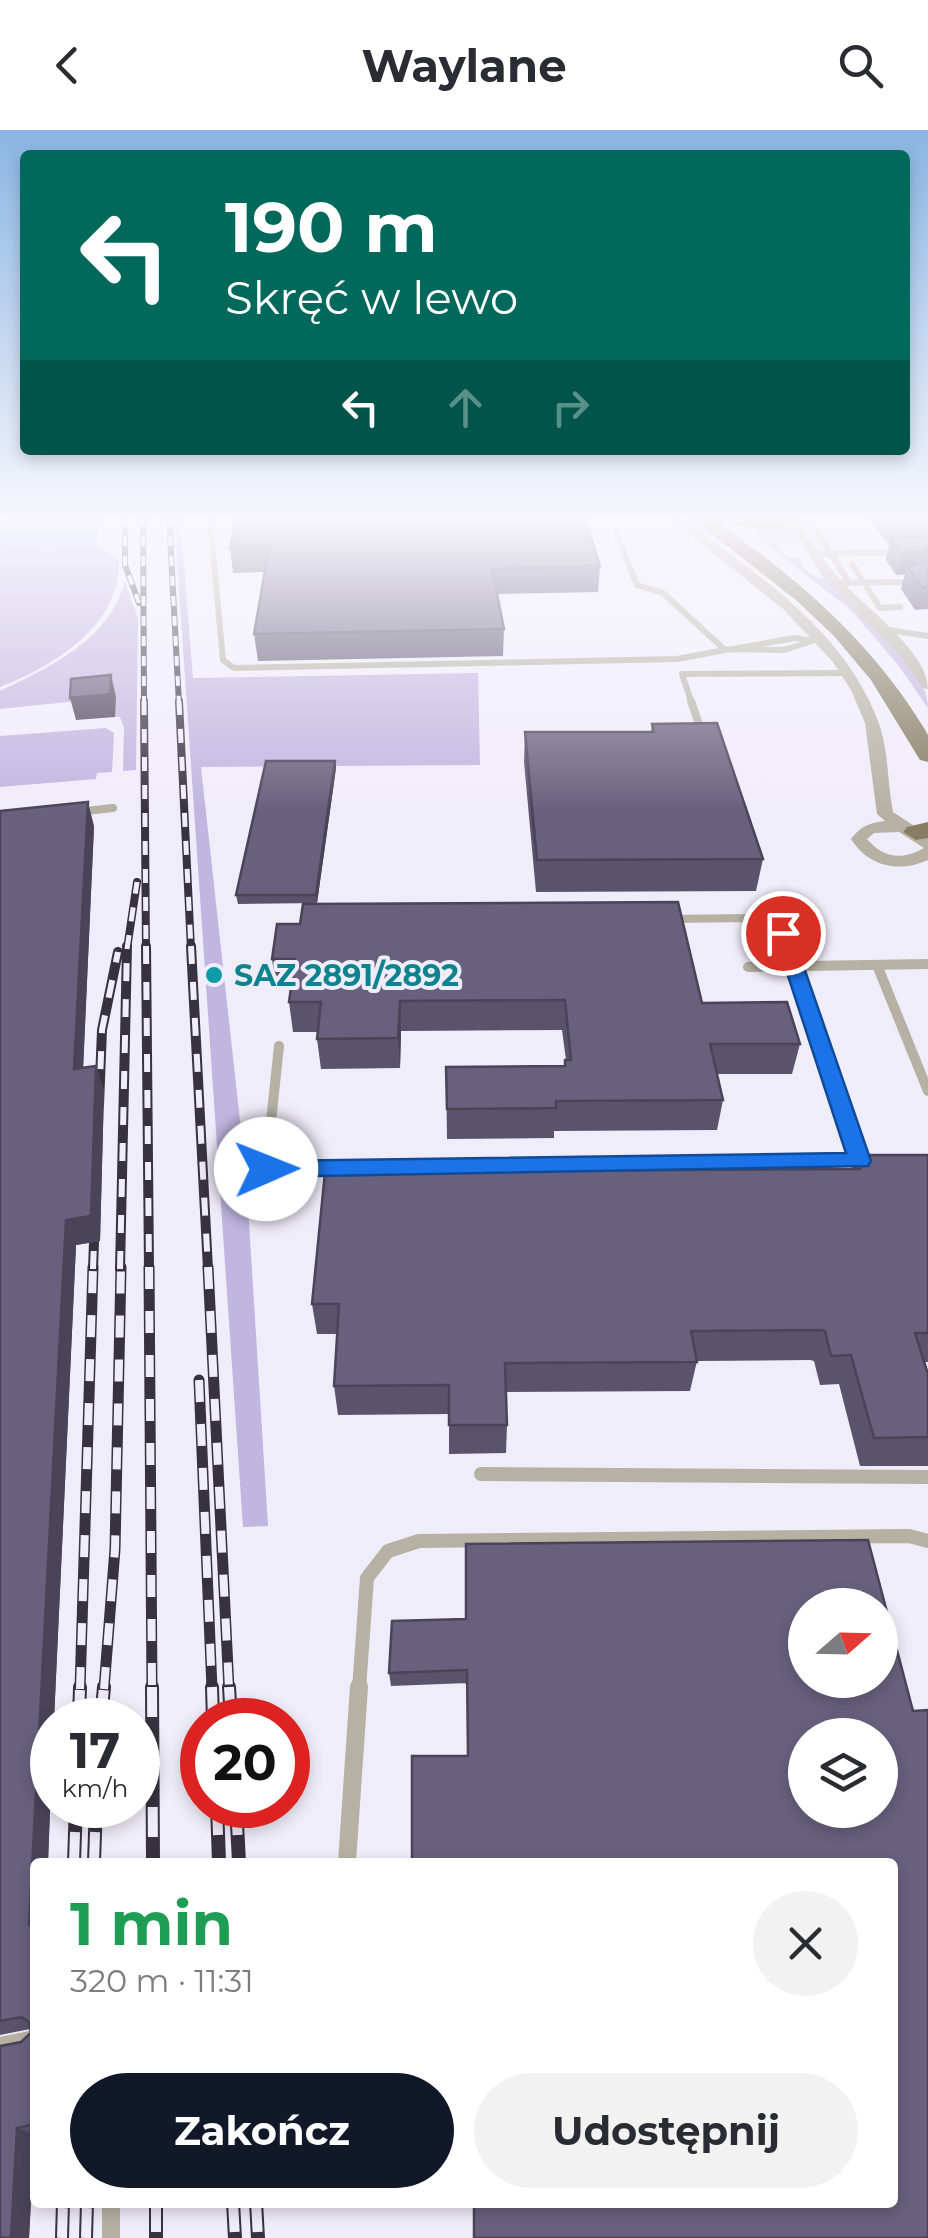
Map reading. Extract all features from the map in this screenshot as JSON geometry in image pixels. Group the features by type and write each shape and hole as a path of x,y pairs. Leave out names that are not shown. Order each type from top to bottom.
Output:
{"main road":[{"path":"822,614 882,679 928,755"},
{"path":"841,614 871,642 928,718"}],"street":[{"path":"795,614 845,674 874,728 885,814 922,847"},
{"path":"866,614 888,625 928,685"},
{"path":"868,828 922,847 903,862 868,852 859,839 868,828"}],"lane":[{"path":"219,614 223,660 234,668 677,659 729,649 764,652 817,640"},
{"path":"688,614 729,649"},
{"path":"888,625 928,636"},
{"path":"888,625 900,629"},
{"path":"701,730 682,674 845,674"},
{"path":"56,814 113,808"},
{"path":"654,919 751,918 783,933 860,1161"},
{"path":"877,964 928,1090"},
{"path":"748,967 928,964"},
{"path":"279,1046 266,1169 879,1162"},
{"path":"481,1474 928,1477"},
{"path":"348,1858 367,1578 388,1550 419,1541 910,1536 928,1542"},
{"path":"0,2046 30,2040"},
{"path":"111,2208 111,2238"}],"shaded area":[{"path":"0,614 102,614 62,655 0,687"},
{"path":"109,614 136,614 138,619 136,770 123,771 124,728 120,717 115,717 115,697 0,709 0,691 76,649"},
{"path":"181,614 188,614 193,678 478,673 480,765 201,767 246,1175 268,1526 243,1527"},
{"path":"855,614 862,614 903,655 925,691 928,708 899,666"},
{"path":"106,728 114,733 112,772 97,773 96,779 0,787 0,736"}],"building":[{"path":"257,614 501,614 504,629 254,634"},
{"path":"111,675 110,694 70,698 71,679"},
{"path":"717,723 763,859 537,860 525,732 654,732 652,724"},
{"path":"266,761 335,761 316,895 236,895"},
{"path":"88,802 74,1069 96,1066 91,1216 66,1220 41,1698 30,1698 30,1828 34,1828 30,1858 30,2028 22,2017 0,2021 0,811"},
{"path":"678,902 702,1003 787,1002 800,1044 710,1044 723,1100 556,1101 556,1108 447,1109 446,1067 565,1066 565,1060 571,1060 565,1000 400,1001 398,1038 317,1039 321,1002 289,1002 295,959 272,959 277,924 300,924 303,904"},
{"path":"855,1155 928,1155 928,1333 915,1333 928,1374 928,1437 874,1438 851,1355 831,1356 825,1331 821,1330 691,1331 697,1362 505,1363 507,1425 449,1425 449,1385 334,1386 339,1304 312,1304 325,1172 860,1169"},
{"path":"868,1540 881,1588 788,1588 788,1698 898,1698 898,1654 913,1711 928,1710 928,2238 474,2238 474,2208 898,2208 898,1858 412,1858 412,1756 468,1756 467,1670 389,1673 392,1621 466,1619 466,1544"},
{"path":"30,2034 30,2125 17,2128 11,2238 0,2238 0,2046 21,2042"}],"railway":[{"path":"144,614 144,704"},
{"path":"174,614 179,704"},
{"path":"144,701 146,949"},
{"path":"179,701 191,949"},
{"path":"127,949 137,882"},
{"path":"120,1269 127,946"},
{"path":"146,946 149,1269"},
{"path":"191,946 208,1269"},
{"path":"99,1105 102,1030 118,952"},
{"path":"93,1269 95,1215"},
{"path":"80,1689 93,1267"},
{"path":"104,1689 115,1549 121,1267"},
{"path":"149,1267 152,1689"},
{"path":"208,1267 229,1689"},
{"path":"199,1380 212,1689"},
{"path":"80,1687 80,1698"},
{"path":"103,1698 104,1687"},
{"path":"152,1687 153,1858"},
{"path":"212,1687 212,1698"},
{"path":"229,1687 230,1698"},
{"path":"74,1858 75,1828"},
{"path":"94,1858 95,1828"},
{"path":"218,1828 219,1858"},
{"path":"237,1828 239,1858"},
{"path":"62,2238 63,2208"},
{"path":"86,2238 87,2208"},
{"path":"156,2208 156,2238"},
{"path":"233,2208 235,2238"},
{"path":"256,2208 258,2238"}],"place":[{"name":"SAZ 2891/2892","path":"214,975"}],"route":[{"path":"266,1169 860,1161 783,933"}]}
